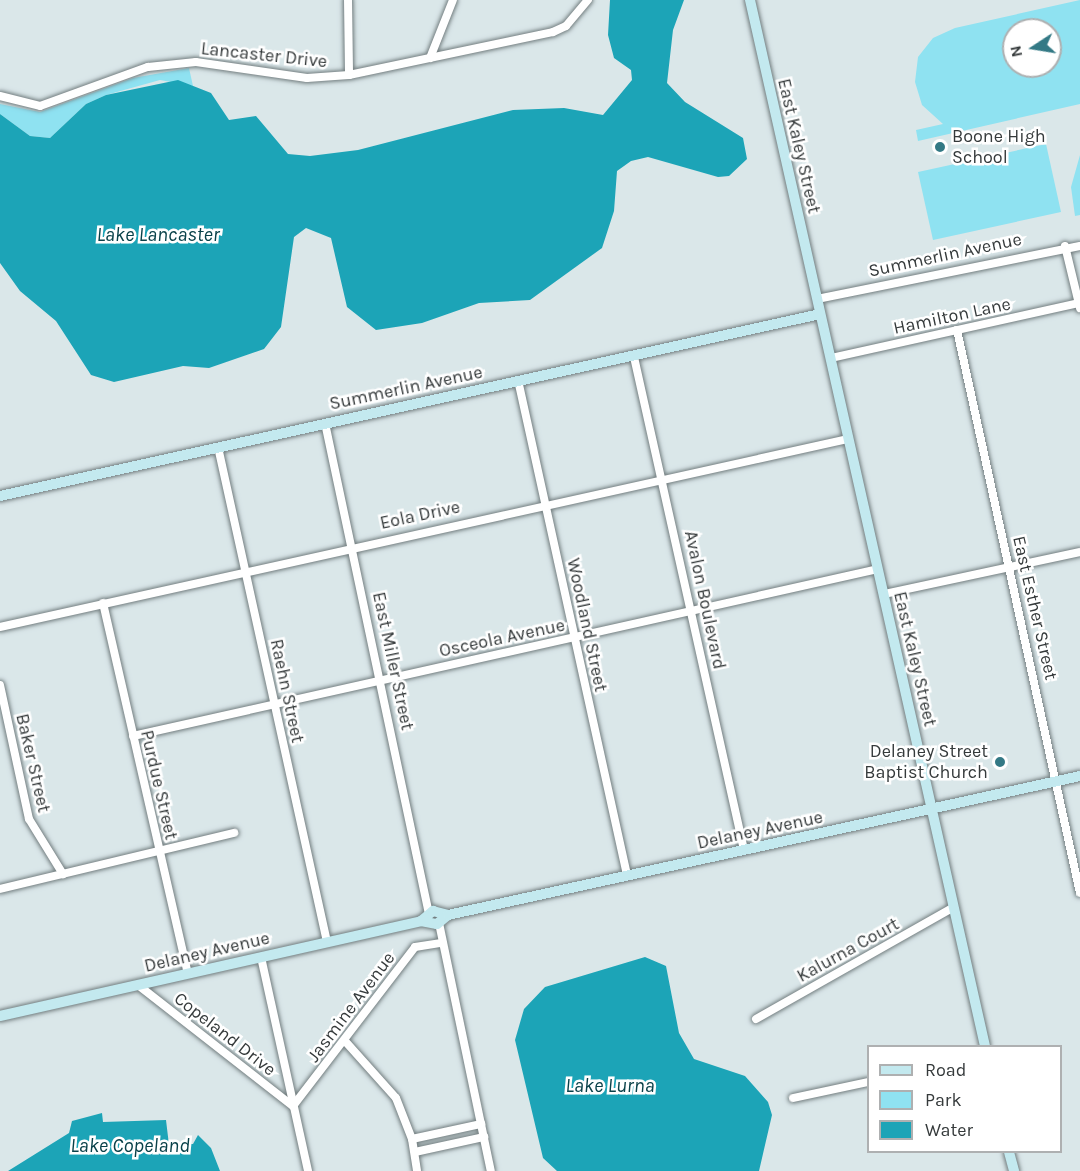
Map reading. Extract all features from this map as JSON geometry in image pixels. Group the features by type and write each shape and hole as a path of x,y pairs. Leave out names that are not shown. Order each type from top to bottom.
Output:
{"street":[{"path":"348,0 349,75"},
{"path":"430,58 453,0"},
{"name":"Lancaster Drive","path":"0,96 40,106 148,67 196,62 307,78 349,75 553,32 566,26 588,0"},
{"name":"East Kaley Street","path":"750,0 985,1045"},
{"path":"1065,246 1079,306"},
{"name":"Summerlin Avenue","path":"817,300 1065,246 1080,246"},
{"name":"Hamilton Lane","path":"831,358 1079,306"},
{"name":"Summerlin Avenue","path":"0,495 518,380 634,357 820,314"},
{"name":"East Esther Street","path":"957,330 1011,566 1080,893"},
{"name":"Avalon Boulevard","path":"634,357 693,611 744,850"},
{"name":"Woodland Street","path":"518,380 627,876"},
{"name":"East Miller Street","path":"325,423 440,943"},
{"name":"Eola Drive","path":"0,627 352,545 545,503 663,481 848,439"},
{"name":"Raehn Street","path":"218,447 327,942"},
{"path":"884,594 1080,552"},
{"name":"Osceola Avenue","path":"133,736 878,569"},
{"name":"Purdue Street","path":"103,603 188,973"},
{"name":"Baker Street","path":"0,685 29,819 63,874"},
{"name":"Delaney Avenue","path":"0,1016 1080,776"},
{"path":"0,889 234,833"},
{"name":"Kalurna Court","path":"756,1019 954,907"},
{"path":"440,943 491,1171"},
{"name":"Jasmine Avenue","path":"294,1106 415,947 440,943"},
{"path":"261,957 308,1171"},
{"name":"Copeland Drive","path":"138,985 294,1106"},
{"path":"345,1041 379,1073 412,1139 417,1171"},
{"path":"793,1098 867,1082"},
{"path":"412,1139 481,1124"},
{"path":"415,1152 484,1137"},
{"path":"1009,1153 1014,1171"}],"green space":[{"path":"1080,0 1080,104 918,141 916,130 943,124 922,105 915,82 918,57 933,38 955,28"},
{"path":"189,68 193,86 160,80 106,95 86,104 50,138 30,136 0,114 0,104 40,112 133,78"},
{"path":"1046,144 1061,212 933,240 918,172"},
{"path":"1080,155 1080,215 1075,216 1071,187"}],"water":[{"name":"Lake Lancaster","path":"610,0 684,0 673,30 667,83 685,102 743,138 747,159 729,176 718,177 648,157 631,161 617,171 614,211 602,248 530,300 479,303 422,323 376,330 347,307 331,238 306,228 294,237 281,327 264,349 209,368 183,366 114,382 91,375 56,321 20,291 0,263 0,114 30,136 50,138 86,104 106,95 178,80 211,93 229,120 256,116 288,154 310,156 358,150 513,110 564,108 603,115 632,80 631,70 614,58 608,35"},
{"name":"Lake Lurna","path":"645,957 666,966 679,1033 694,1059 745,1076 768,1102 772,1115 759,1171 557,1171 543,1158 515,1040 524,1009 545,987"},
{"name":"Lake Copeland","path":"102,1113 103,1122 166,1120 169,1145 193,1144 198,1135 211,1148 220,1171 8,1171 69,1133 72,1121"}],"place":[{"name":"Boone High School","path":"940,147"},
{"name":"Delaney Street Baptist Church","path":"1000,762"}]}
